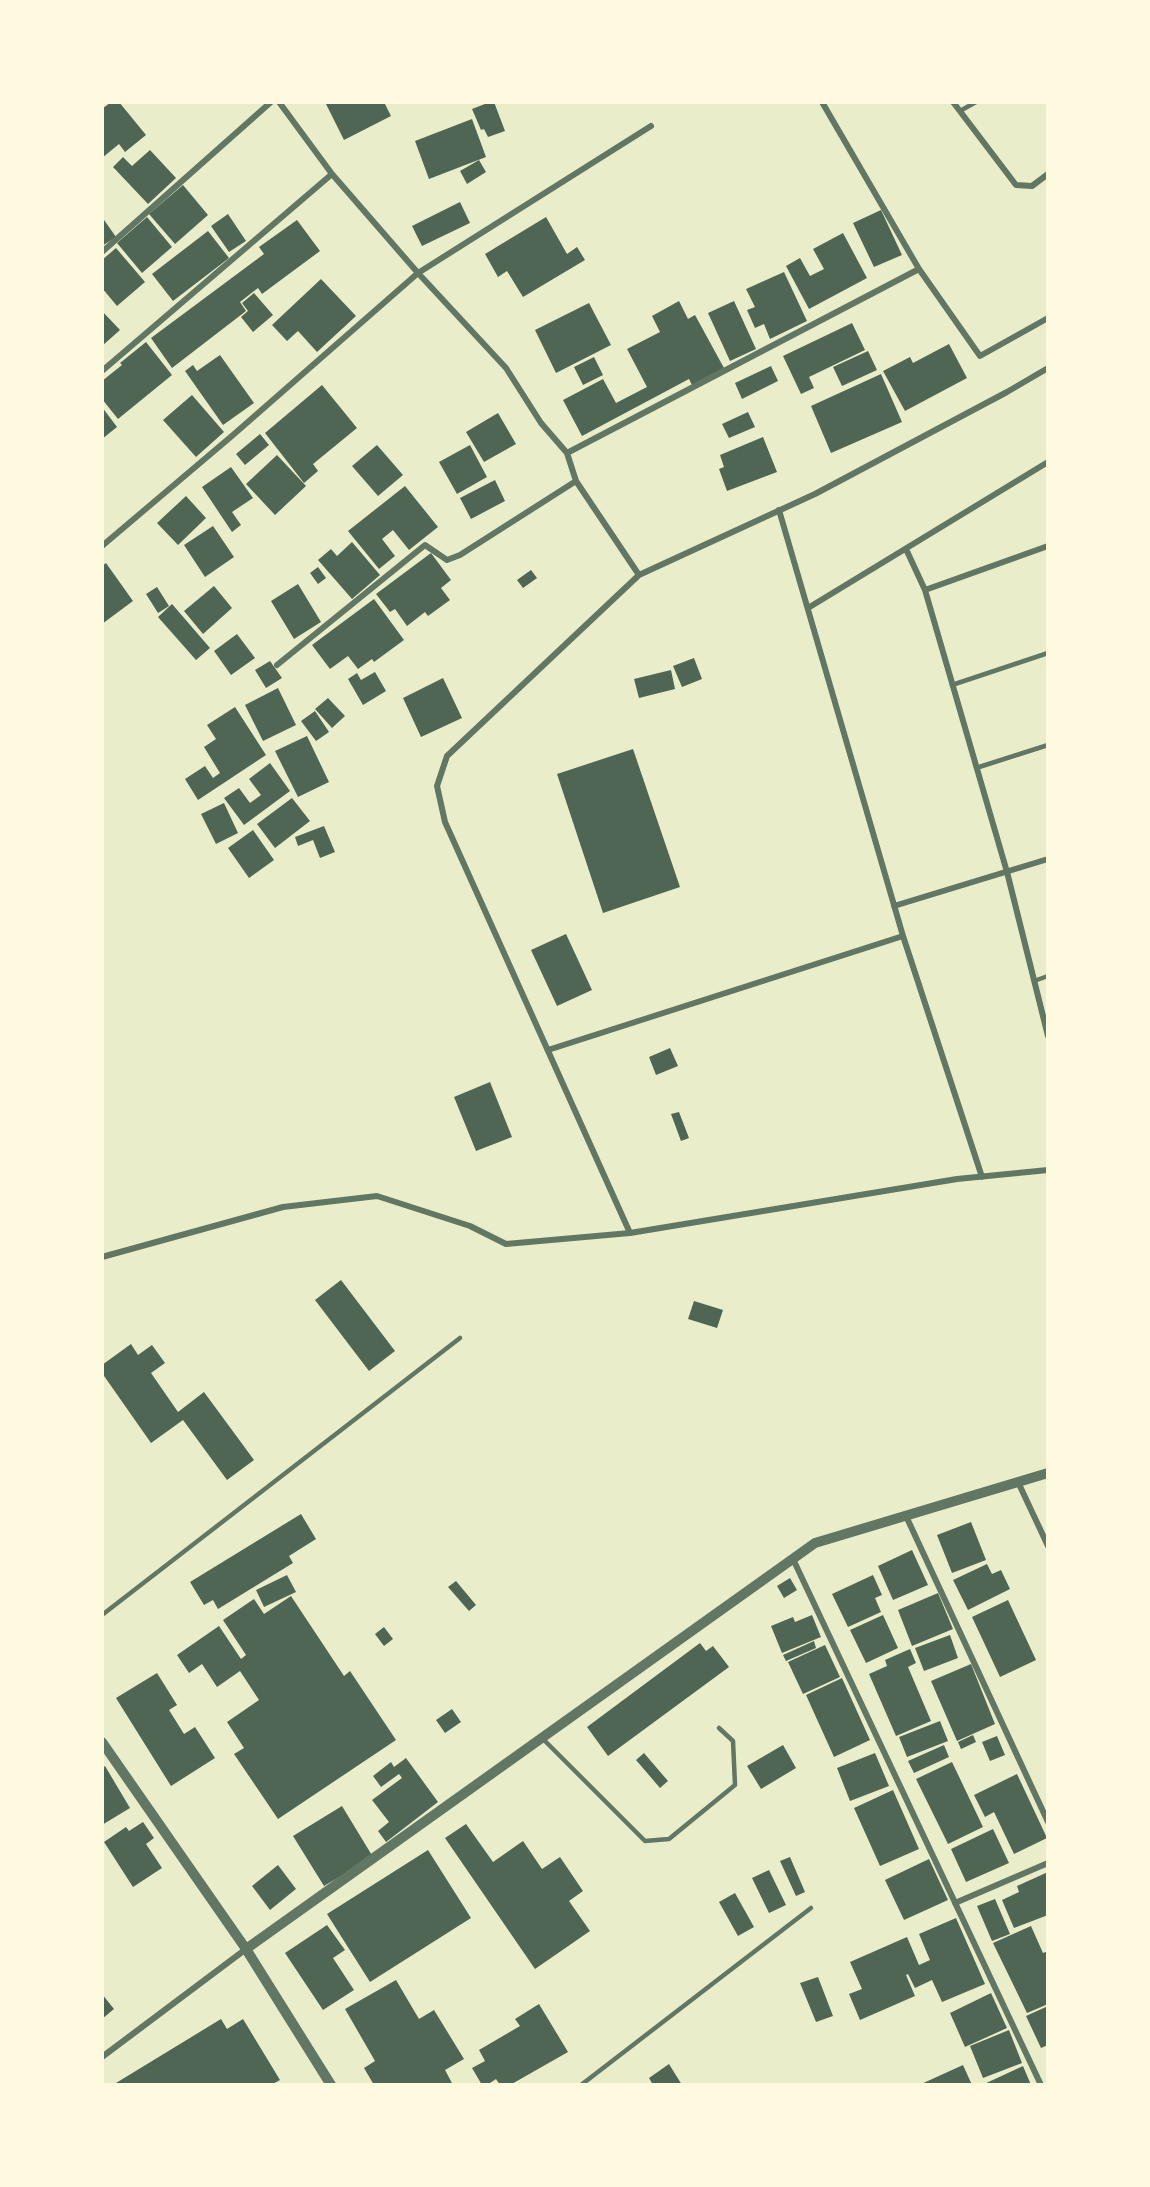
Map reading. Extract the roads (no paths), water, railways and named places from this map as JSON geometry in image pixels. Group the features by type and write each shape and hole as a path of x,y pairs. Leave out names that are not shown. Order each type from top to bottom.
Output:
{"street":[{"path":"102,252 271,102"},
{"path":"279,102 332,174 418,273 506,368 541,423 567,453 576,481 639,575"},
{"path":"822,102 920,269 980,356 1048,318"},
{"path":"953,102 1016,185 1032,186 1048,174"},
{"path":"102,546 418,273 651,126"},
{"path":"102,371 332,174"},
{"path":"567,453 920,269"},
{"path":"630,1233 445,822 437,786 447,756 639,575 836,483 1048,368"},
{"path":"808,608 1048,462"},
{"path":"277,664 425,545 447,560 460,555 576,481"},
{"path":"779,510 903,936 982,1177"},
{"path":"925,590 1048,546"},
{"path":"906,549 925,590 1006,872 1048,1036"},
{"path":"894,906 1048,859"},
{"path":"548,1050 903,936"},
{"path":"102,1257 283,1207 377,1196 470,1226 506,1244 630,1233 957,1179 1048,1170"},
{"path":"102,2057 246,1949 815,1543 1048,1473"},
{"path":"1018,1482 1048,1546"},
{"path":"906,1516 1048,1822"},
{"path":"794,1559 1041,2085"},
{"path":"102,1742 246,1949 331,2085"},
{"path":"956,1903 1048,1863"}],"lane":[{"path":"960,111 976,102"},
{"path":"952,685 1048,653"},
{"path":"976,768 1048,745"},
{"path":"1034,981 1048,976"},
{"path":"102,1615 460,1338"},
{"path":"542,1738 645,1841 669,1839 735,1785 733,1741 719,1728"},
{"path":"581,2085 811,1908"}]}
